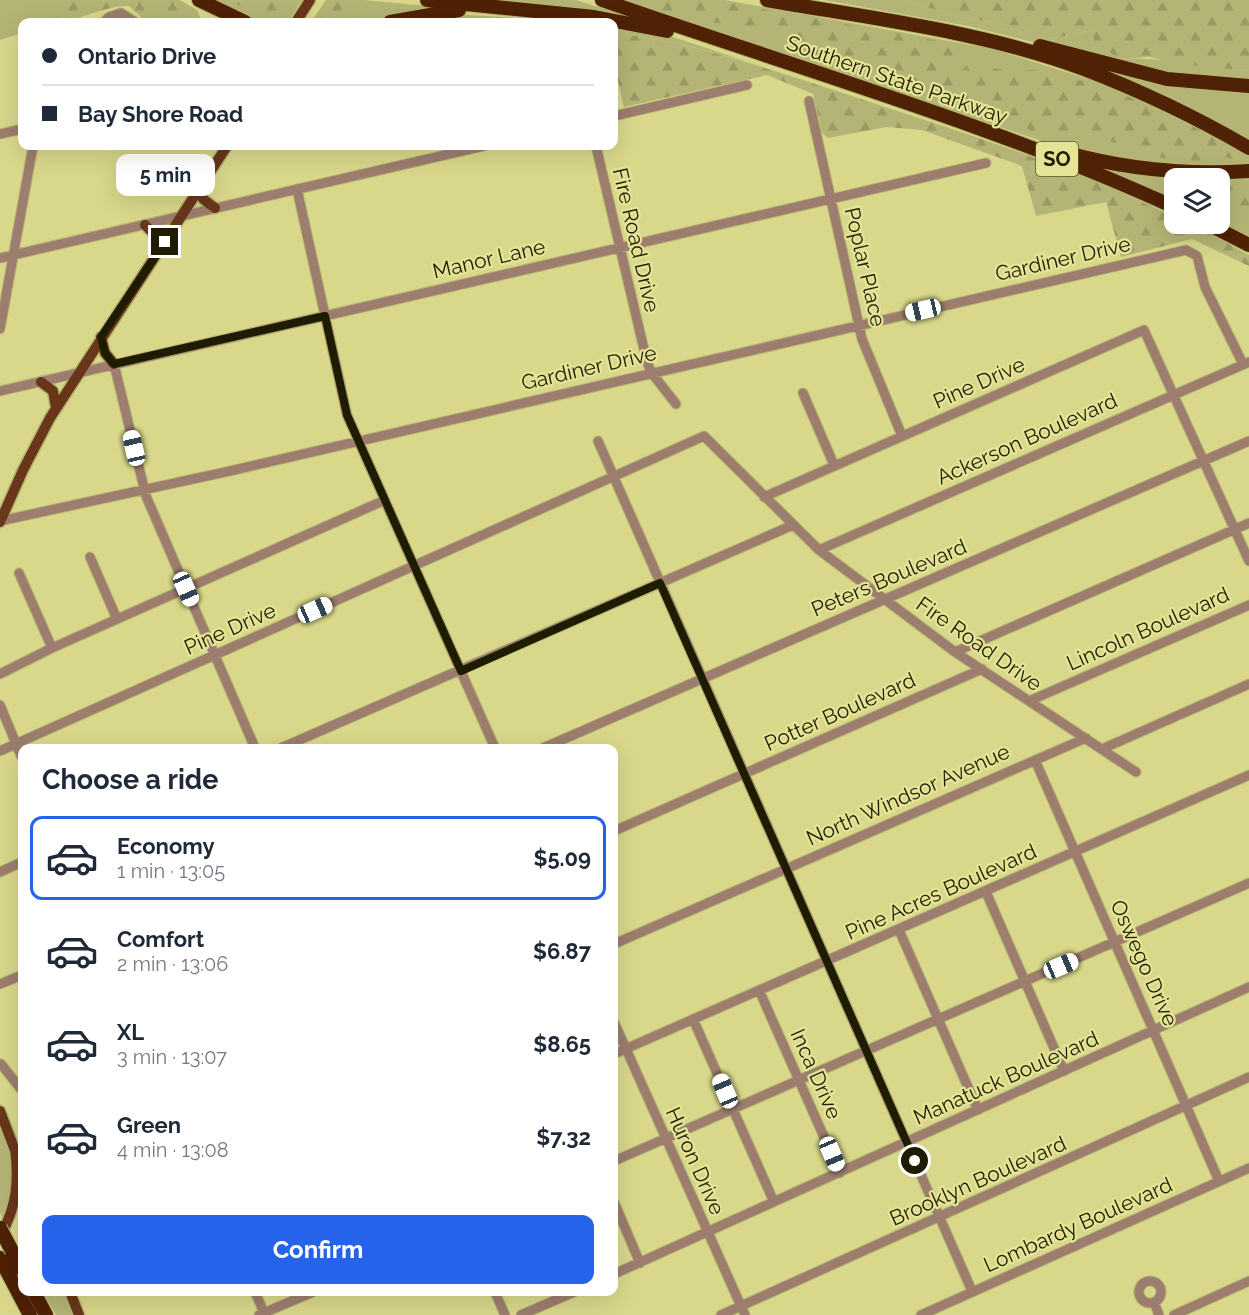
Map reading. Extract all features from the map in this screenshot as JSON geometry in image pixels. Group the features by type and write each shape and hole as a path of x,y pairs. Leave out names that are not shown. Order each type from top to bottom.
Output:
{"highway":[{"path":"199,0 221,18"},
{"path":"199,0 237,18"},
{"path":"427,0 594,18"},
{"name":"Southern State Parkway","path":"602,0 938,115 1073,164 1164,203"},
{"name":"Southern State Parkway","path":"766,0 919,27 1022,51 1083,69 1175,108 1249,148"},
{"path":"801,0 840,13"},
{"path":"412,18 456,10 525,10"},
{"path":"618,21 748,51"},
{"path":"919,27 1000,36 1167,79 1249,86"},
{"path":"938,115 1086,158 1118,165 1176,172 1249,171"},
{"path":"1228,234 1249,244"},
{"path":"0,1228 5,1258 18,1288"},
{"path":"5,1258 18,1267"},
{"path":"22,1296 30,1315"},
{"path":"36,1296 46,1315"}],"main road":[{"path":"299,18 310,5"},
{"path":"0,522 23,470 56,408 116,314 131,296 216,150"},
{"path":"116,314 125,292 155,245 201,186 224,150"},
{"path":"201,186 203,199 215,208"},
{"path":"145,225 153,231 155,245"},
{"path":"101,337 105,353 114,364"},
{"path":"41,382 53,391 56,408"},
{"path":"0,1111 18,1157"},
{"path":"0,1236 10,1216 17,1193 15,1148"},
{"path":"72,1296 79,1315"}],"street":[{"path":"110,18 121,13 129,18"},
{"path":"618,115 747,85"},
{"name":"Poplar Place","path":"808,101 859,325 876,377 902,436"},
{"path":"0,134 18,130"},
{"path":"0,329 32,150"},
{"path":"0,258 467,150"},
{"name":"Fire Road Drive","path":"597,150 618,247 651,372 676,404"},
{"name":"Manor Lane","path":"0,391 986,163"},
{"path":"297,189 347,415 493,744"},
{"name":"Gardiner Drive","path":"0,522 1186,250 1197,256 1205,287 1246,363"},
{"name":"Pine Drive","path":"764,497 1143,331 1146,332 1174,394"},
{"name":"Ackerson Boulevard","path":"819,550 1246,363"},
{"path":"114,364 144,490 253,744"},
{"path":"803,393 834,465"},
{"path":"1174,394 1249,561"},
{"name":"Fire Road Drive","path":"704,436 819,550 955,652 1136,772"},
{"name":"Pine Drive","path":"0,751 704,436"},
{"path":"598,441 972,1291"},
{"name":"Peters Boulevard","path":"552,744 1249,441"},
{"path":"0,674 52,648 386,500"},
{"path":"955,652 1249,523"},
{"path":"290,744 793,525"},
{"path":"90,557 117,619"},
{"path":"19,573 52,648"},
{"name":"Lincoln Boulevard","path":"1029,701 1249,605"},
{"name":"Potter Boulevard","path":"618,829 982,669"},
{"path":"1102,749 1249,684"},
{"path":"0,705 18,749"},
{"name":"North Windsor Avenue","path":"618,942 1086,738"},
{"name":"Oswego Drive","path":"1035,760 1219,1181"},
{"name":"Pine Acres Boulevard","path":"618,1052 1076,853 1249,775"},
{"path":"0,872 18,864"},
{"path":"618,1159 1249,883"},
{"path":"986,892 1064,1071"},
{"path":"899,930 978,1110"},
{"path":"0,984 18,977"},
{"name":"Manatuck Boulevard","path":"618,1272 1249,987"},
{"name":"Inca Drive","path":"759,990 840,1173"},
{"path":"693,1019 774,1202"},
{"name":"Huron Drive","path":"618,1032 743,1311"},
{"path":"1,1064 18,1085"},
{"name":"Brooklyn Boulevard","path":"721,1315 743,1311 1249,1077"},
{"name":"Lombardy Boulevard","path":"921,1315 1249,1168"},
{"path":"618,1211 640,1263"},
{"path":"1174,1315 1249,1281"},
{"path":"256,1296 263,1314 304,1296"},
{"path":"497,1296 505,1315"},
{"path":"521,1315 565,1296"},
{"path":"1154,1302 1159,1315"}],"green space":[{"path":"0,0 48,0 48,18 18,18 18,34 0,40"},
{"path":"47,0 180,0 197,10 200,18 142,18 129,6 77,18 48,18"},
{"path":"205,0 302,0 291,18 242,18"},
{"path":"228,0 299,0 290,18 266,18"},
{"path":"326,0 363,0 440,7 396,18 314,18"},
{"path":"328,0 361,3 363,13 354,18 317,18"},
{"path":"445,0 576,0 635,19"},
{"path":"618,0 725,0 993,49 1126,91 1191,120 1249,155 1249,166 1148,165 1075,152"},
{"path":"633,0 713,0 945,42 957,49 964,60 959,73 971,61 997,69 1018,71 1038,69 1061,78 1098,83 1110,92 1129,97 1202,128 1249,159 1248,162 1215,155 1207,162 1161,158 1155,148 1031,131 1010,117 938,96 905,79 808,53 768,28 706,22 639,6"},
{"path":"824,0 903,0 959,17 1022,27 1050,39 1093,30 1119,59 1168,60 1249,71 1249,82 1136,68 968,26"},
{"path":"903,0 1249,0 1249,71 1179,64 1149,57 1119,59 1094,41 1093,30 1050,39 1022,27 959,17"},
{"path":"452,14 518,18 430,18"},
{"path":"618,28 667,35 771,69 724,55 651,38 618,34"},
{"path":"618,34 675,43 736,59 1017,151 1096,182 1164,212 1164,234 1213,235 1249,255 1249,266 1192,239 1121,257 1106,202 1036,216 1022,166 922,130 887,127 828,138 822,133 813,94 767,75 624,107 618,82"},
{"path":"1085,62 1249,89 1249,140 1183,105"},
{"path":"771,69 797,77 846,94"},
{"path":"1099,167 1164,171 1164,196"},
{"path":"1230,176 1249,177 1249,237 1230,227"},
{"path":"1249,181 1249,206 1230,207 1230,182"},
{"path":"0,1123 8,1146 11,1170 9,1195 3,1218 0,1213"},
{"path":"45,1296 68,1296 75,1315 56,1315"}],"route":[{"path":"165,242 131,296 101,337 105,353 114,364 325,316 347,415 461,671 660,583 915,1161"}]}
